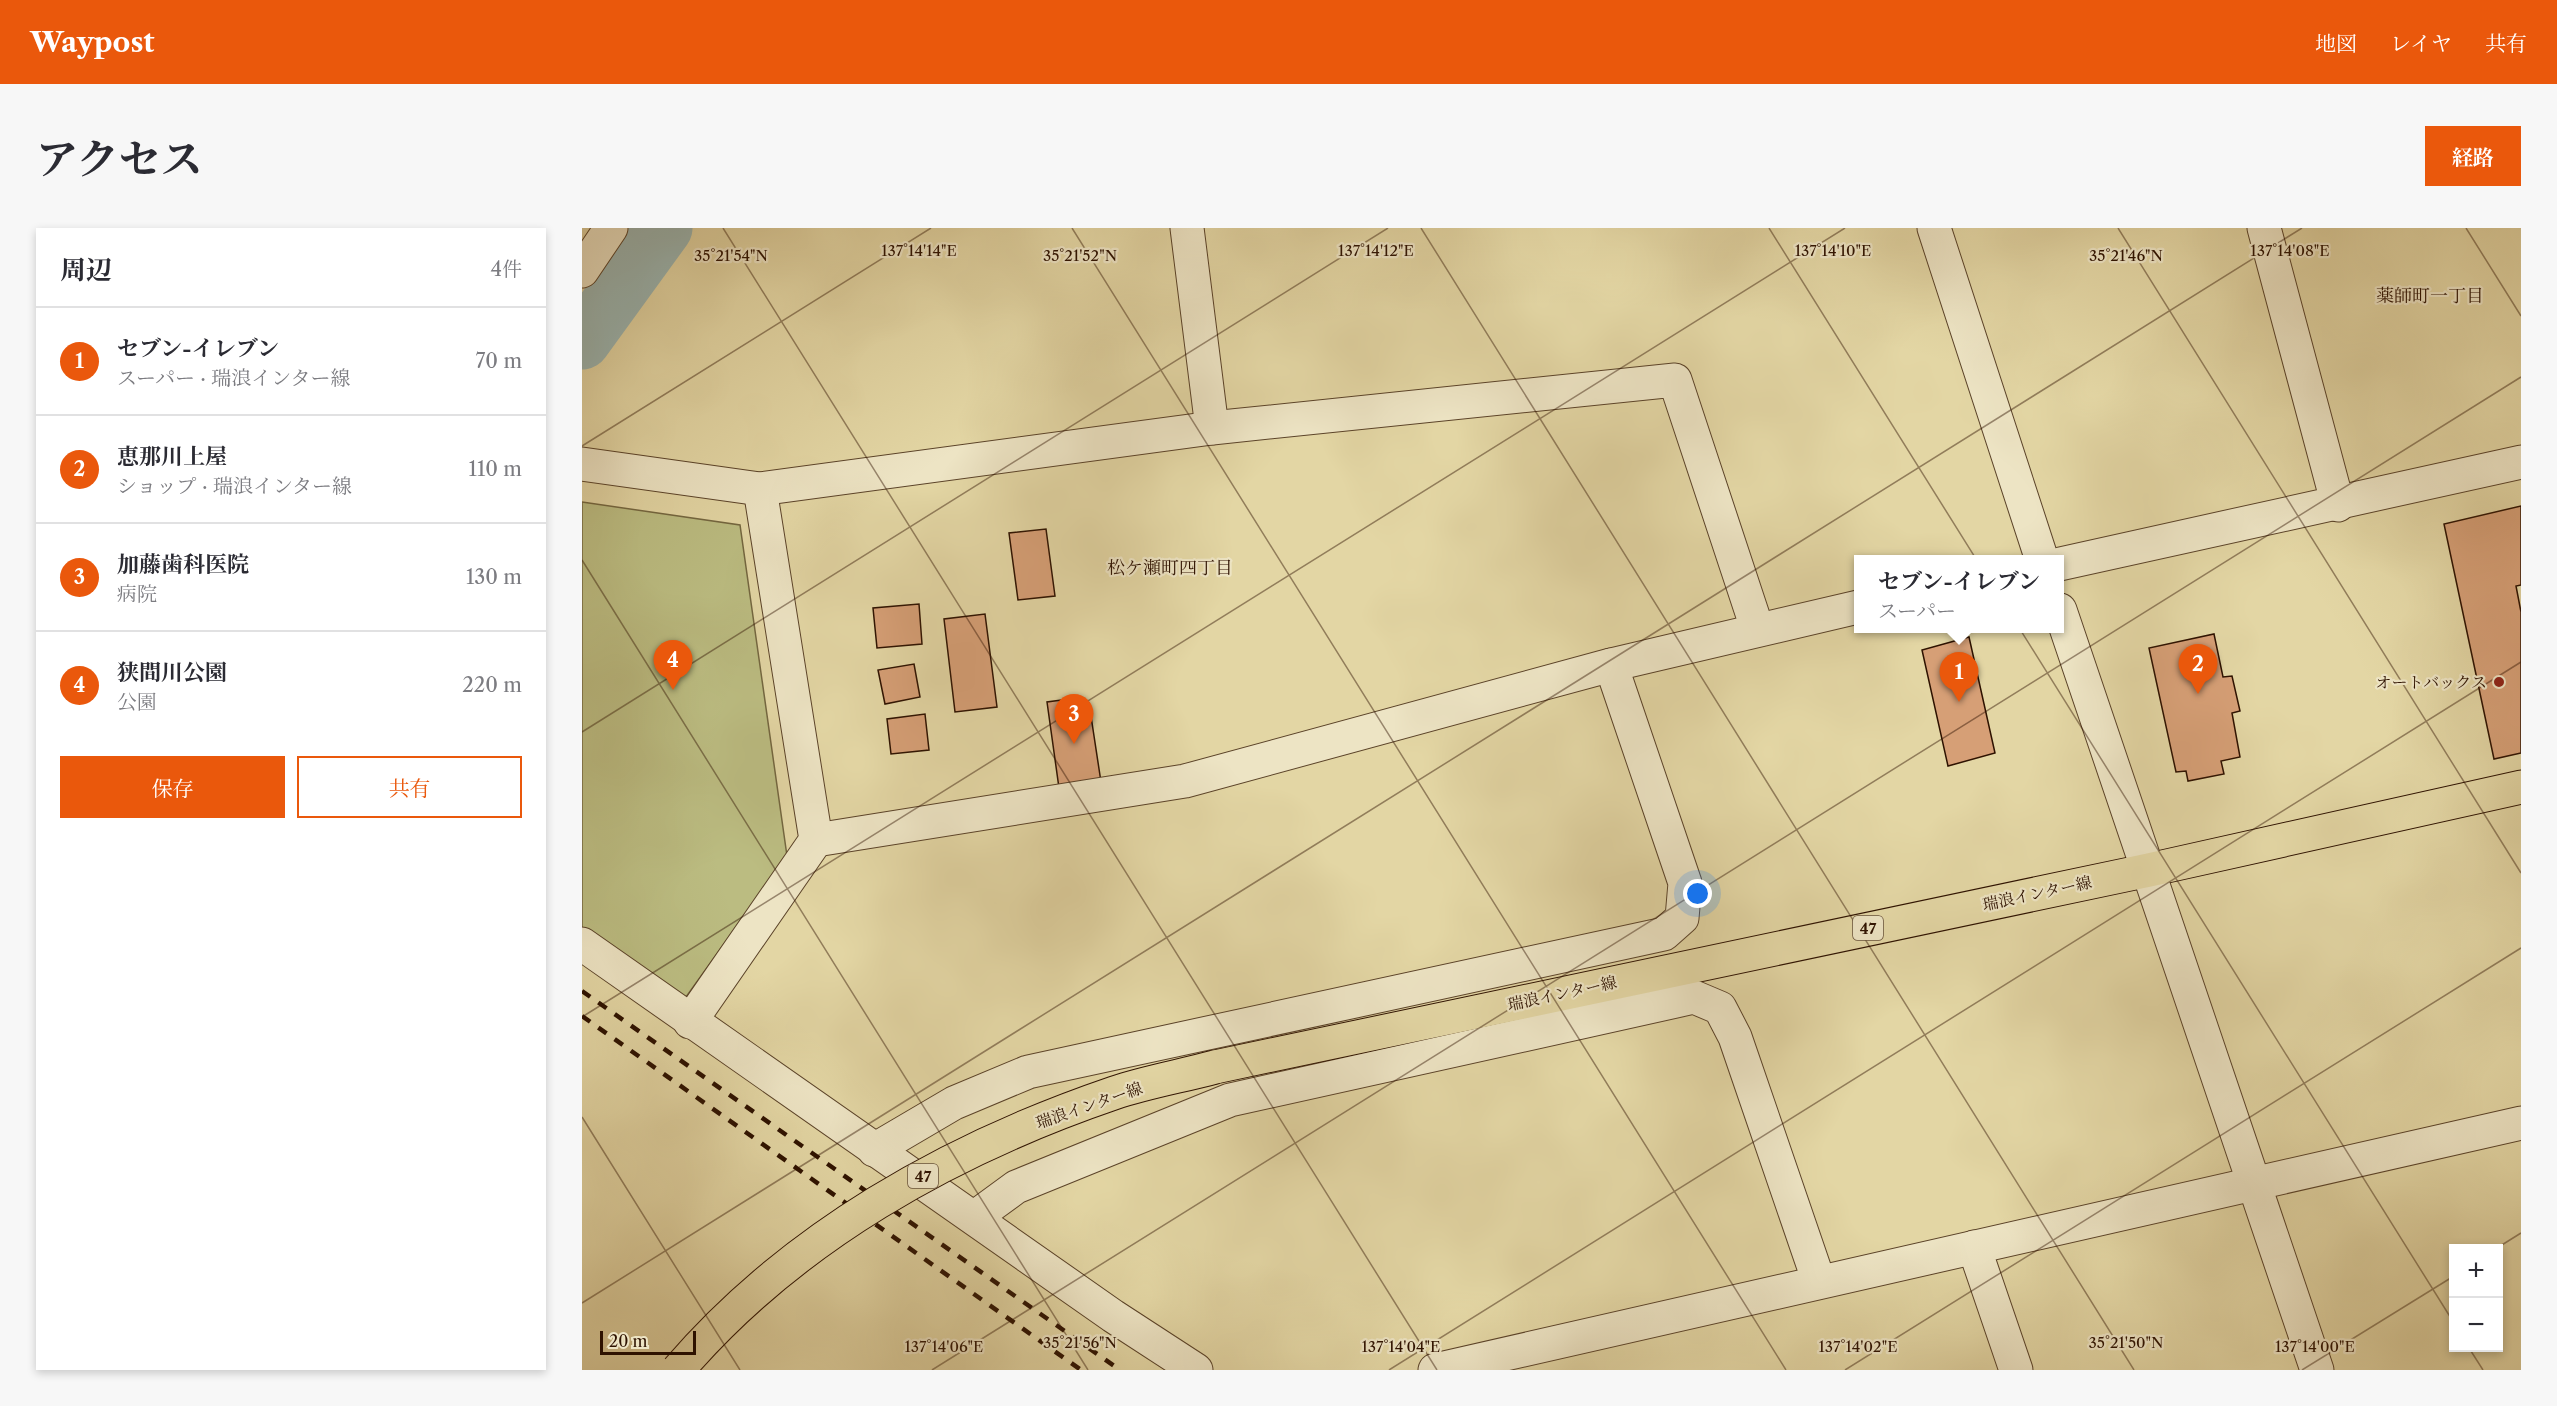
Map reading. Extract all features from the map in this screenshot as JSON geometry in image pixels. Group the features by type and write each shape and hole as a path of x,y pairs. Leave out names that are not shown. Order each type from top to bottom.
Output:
{"main road":[{"name":"瑞浪インター線","path":"678,1370 708,1335 788,1265 868,1207 929,1173 1014,1132 1115,1092 1215,1067 2149,870 2521,787"}],"street":[{"path":"582,270 611,228"},
{"path":"1187,228 1212,428"},
{"path":"1934,228 2040,555"},
{"path":"2264,228 2338,505"},
{"path":"582,464 760,489 1212,428 1675,380 1757,628"},
{"path":"2064,563 2338,505 2521,462"},
{"path":"690,1022 816,840 760,489"},
{"path":"816,840 1185,781 1611,665 1757,628 1854,608"},
{"path":"2064,622 2149,870 2252,1184 2317,1370"},
{"path":"874,1150 954,1103 1028,1072 1664,934 1682,918 1685,883 1611,665"},
{"path":"582,944 690,1022 975,1217 1113,1316 1196,1370"},
{"path":"975,1217 1016,1187 1230,1100 1694,997 1720,1008 1736,1037 1819,1282"},
{"path":"1435,1370 2252,1184 2518,1133"},
{"path":"1974,1247 2016,1370"}],"green space":[{"path":"582,502 740,525 787,856 671,1018 582,954"}],"building":[{"name":"オートバックス","path":"2521,506 2521,585 2516,586 2521,612 2521,753 2494,759 2444,524"},
{"path":"1046,529 1055,596 1018,600 1009,533"},
{"path":"919,604 922,644 877,648 873,608"},
{"path":"985,614 997,707 955,712 944,619"},
{"path":"2214,634 2223,677 2232,676 2240,711 2232,713 2240,757 2221,761 2224,774 2188,781 2186,771 2176,772 2149,648"},
{"path":"1969,637 1995,753 1948,766 1922,650"},
{"path":"914,664 920,697 885,704 878,670"},
{"path":"1069,699 1070,706 1089,703 1101,782 1059,788 1047,702"},
{"path":"925,714 929,750 891,754 887,719"}],"waterway":[{"path":"582,341 664,228"}],"railway":[{"path":"582,991 1120,1370"},
{"path":"582,1016 1081,1370"}],"place":[{"name":"オートバックス","path":"2499,682"},
{"name":"狭間川公園","path":"673,690"},
{"name":"恵那川上屋","path":"2198,694"},
{"name":"セブン-イレブン","path":"1959,702"},
{"name":"加藤歯科医院","path":"1074,744"}],"district":[{"name":"薬師町一丁目","path":"2430,296"},
{"name":"松ケ瀬町四丁目","path":"1170,568"}]}
